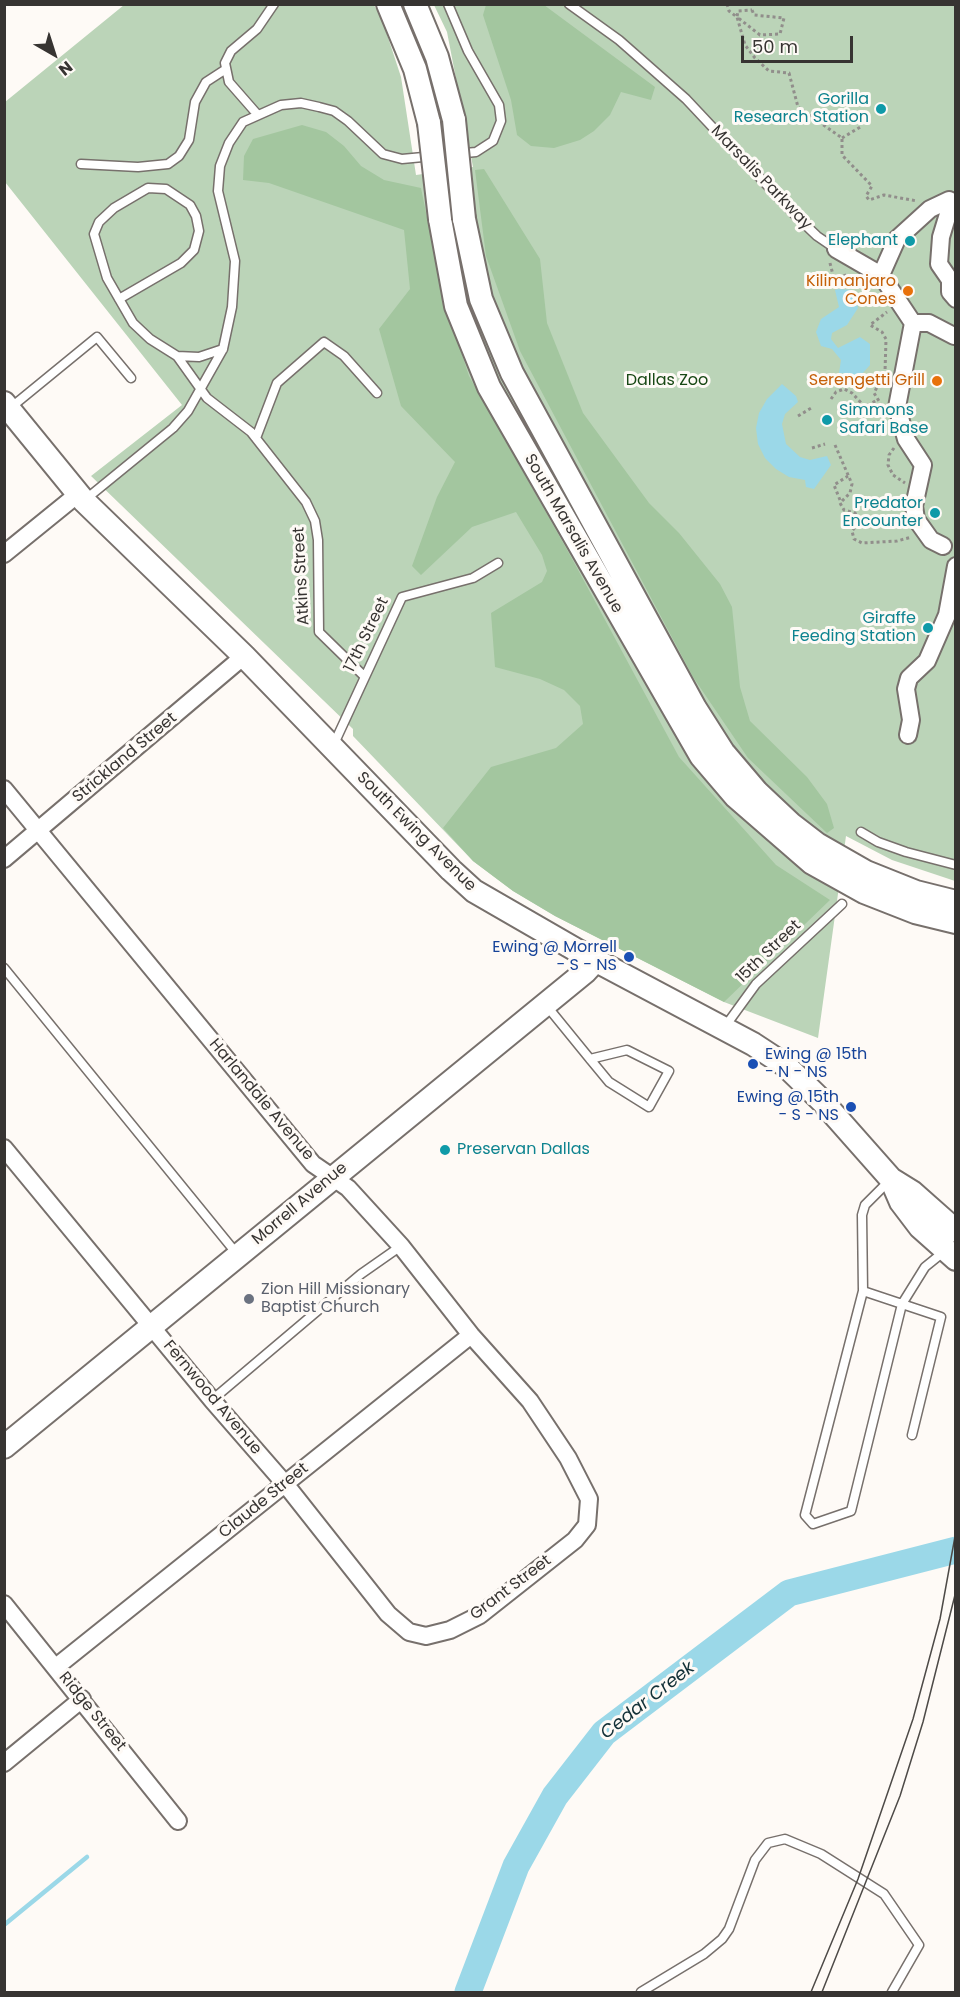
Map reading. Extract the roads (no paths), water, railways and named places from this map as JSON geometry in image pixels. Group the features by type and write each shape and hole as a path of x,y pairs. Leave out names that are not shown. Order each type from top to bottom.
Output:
{"main road":[{"name":"South Marsalis Avenue","path":"388,4 415,69 429,123 440,219 456,306 489,387 701,756 736,797 864,892 915,912 956,922"},
{"name":"South Marsalis Avenue","path":"415,4 437,57 454,120 464,219 481,299 512,374 695,708 723,752 757,792 791,824 815,854 916,892 956,902"},
{"name":"South Ewing Avenue","path":"7,406 81,497 244,656 443,863 474,891 596,960 724,1028 785,1065 822,1101 891,1179 901,1202 920,1227 952,1247"},
{"name":"Morrell Avenue","path":"4,1447 545,1005 596,960"}],"street":[{"path":"881,276 897,239 930,209 949,200 956,205 948,214 941,237 939,264 950,280 950,292 956,299"},
{"name":"Marsalis Parkway","path":"836,249 881,276 913,323"},
{"path":"955,337 930,323 913,323 897,407 906,439 923,465 914,506 916,519 931,540 949,543 944,555 956,560"},
{"path":"4,554 81,497"},
{"path":"908,735 911,720 906,689 909,678 927,661 947,615 956,566"},
{"name":"Strickland Street","path":"4,859 244,656"},
{"name":"Harlandale Avenue","path":"4,789 313,1164 348,1188 401,1246 471,1335 530,1401 568,1458 589,1499 587,1525"},
{"name":"Fernwood Avenue","path":"4,1148 212,1400 286,1485 388,1614 410,1632 426,1636"},
{"name":"Claude Street","path":"56,1667 471,1335"},
{"name":"Grant Street","path":"426,1636 450,1630 480,1615 575,1540 587,1525"},
{"name":"Ridge Street","path":"4,1604 178,1821"},
{"path":"4,1763 82,1699"}],"lane":[{"path":"257,114 229,82 225,63 231,51 257,29 274,4"},
{"path":"81,497 173,428 201,391 223,349 232,307 235,261 218,192 220,166 229,143 243,122 281,105 301,103 334,111 383,154 402,159 476,152 493,141 501,121 499,105 468,51 448,4"},
{"name":"Marsalis Parkway","path":"569,4 619,40 686,99 795,215 817,236 836,249"},
{"path":"81,164 138,167 168,164 178,156 189,140 195,102 206,82 226,69"},
{"path":"119,299 181,263 194,250 199,231 196,216 190,205 166,189 148,188 114,208 99,222 94,234 107,278 119,299 133,323 150,339 177,356 199,357 223,349"},
{"path":"7,406 97,337 131,378"},
{"path":"256,438 278,383 324,342 344,356 377,393"},
{"name":"Atkins Street","path":"177,356 201,391 256,438 306,502 315,521 318,540 319,632 334,650 350,660 364,676"},
{"name":"17th Street","path":"333,746 402,597 473,578 498,563"},
{"path":"861,832 878,842 906,852 956,865"},
{"name":"15th Street","path":"724,1028 756,984 842,904"},
{"path":"4,968 238,1255"},
{"path":"545,1005 609,1082 649,1107 669,1071 627,1050 590,1059"},
{"path":"891,1179 865,1205 862,1215 864,1291 805,1515 813,1524 851,1511 902,1304 925,1267 952,1247"},
{"path":"212,1400 361,1274 401,1246"},
{"path":"864,1291 942,1317 912,1435"},
{"path":"641,1992 704,1954 722,1939 729,1929 754,1860 768,1843 785,1839 821,1854 884,1894 908,1928 919,1945 892,1992"}],"water":[{"path":"835,290 853,290 858,308 847,325 832,333 831,339 838,348 860,337 870,344 870,365 861,375 839,373 841,360 832,349 821,346 816,332 821,319 839,307"},
{"path":"782,384 796,396 798,402 785,414 782,424 786,444 800,457 810,460 827,456 831,465 814,489 806,487 805,480 789,477 776,469 765,458 758,444 756,428 759,413 767,399"}],"waterway":[{"name":"Cedar Creek","path":"468,1992 516,1866 555,1796 604,1733 789,1593 956,1550"},
{"path":"4,1925 87,1857"}],"tram line":[{"path":"811,1992 858,1879 913,1719 940,1619 956,1531"},
{"path":"822,1992 900,1796 923,1722 956,1591"}],"place":[{"name":"Gorilla Research Station","path":"881,109"},
{"name":"Elephant","path":"910,241"},
{"name":"Kilimanjaro Cones","path":"908,291"},
{"name":"Serengetti Grill","path":"937,381"},
{"name":"Simmons Safari Base","path":"827,420"},
{"name":"Predator Encounter","path":"935,513"},
{"name":"Giraffe Feeding Station","path":"928,628"},
{"name":"Ewing @ Morrell - S - NS","path":"629,957"},
{"name":"Ewing @ 15th - N - NS","path":"753,1064"},
{"name":"Ewing @ 15th - S - NS","path":"851,1107"},
{"name":"Preservan Dallas","path":"445,1150"},
{"name":"Zion Hill Missionary Baptist Church","path":"249,1299"}],"park label":[{"name":"Dallas Zoo","path":"667,381"}]}
